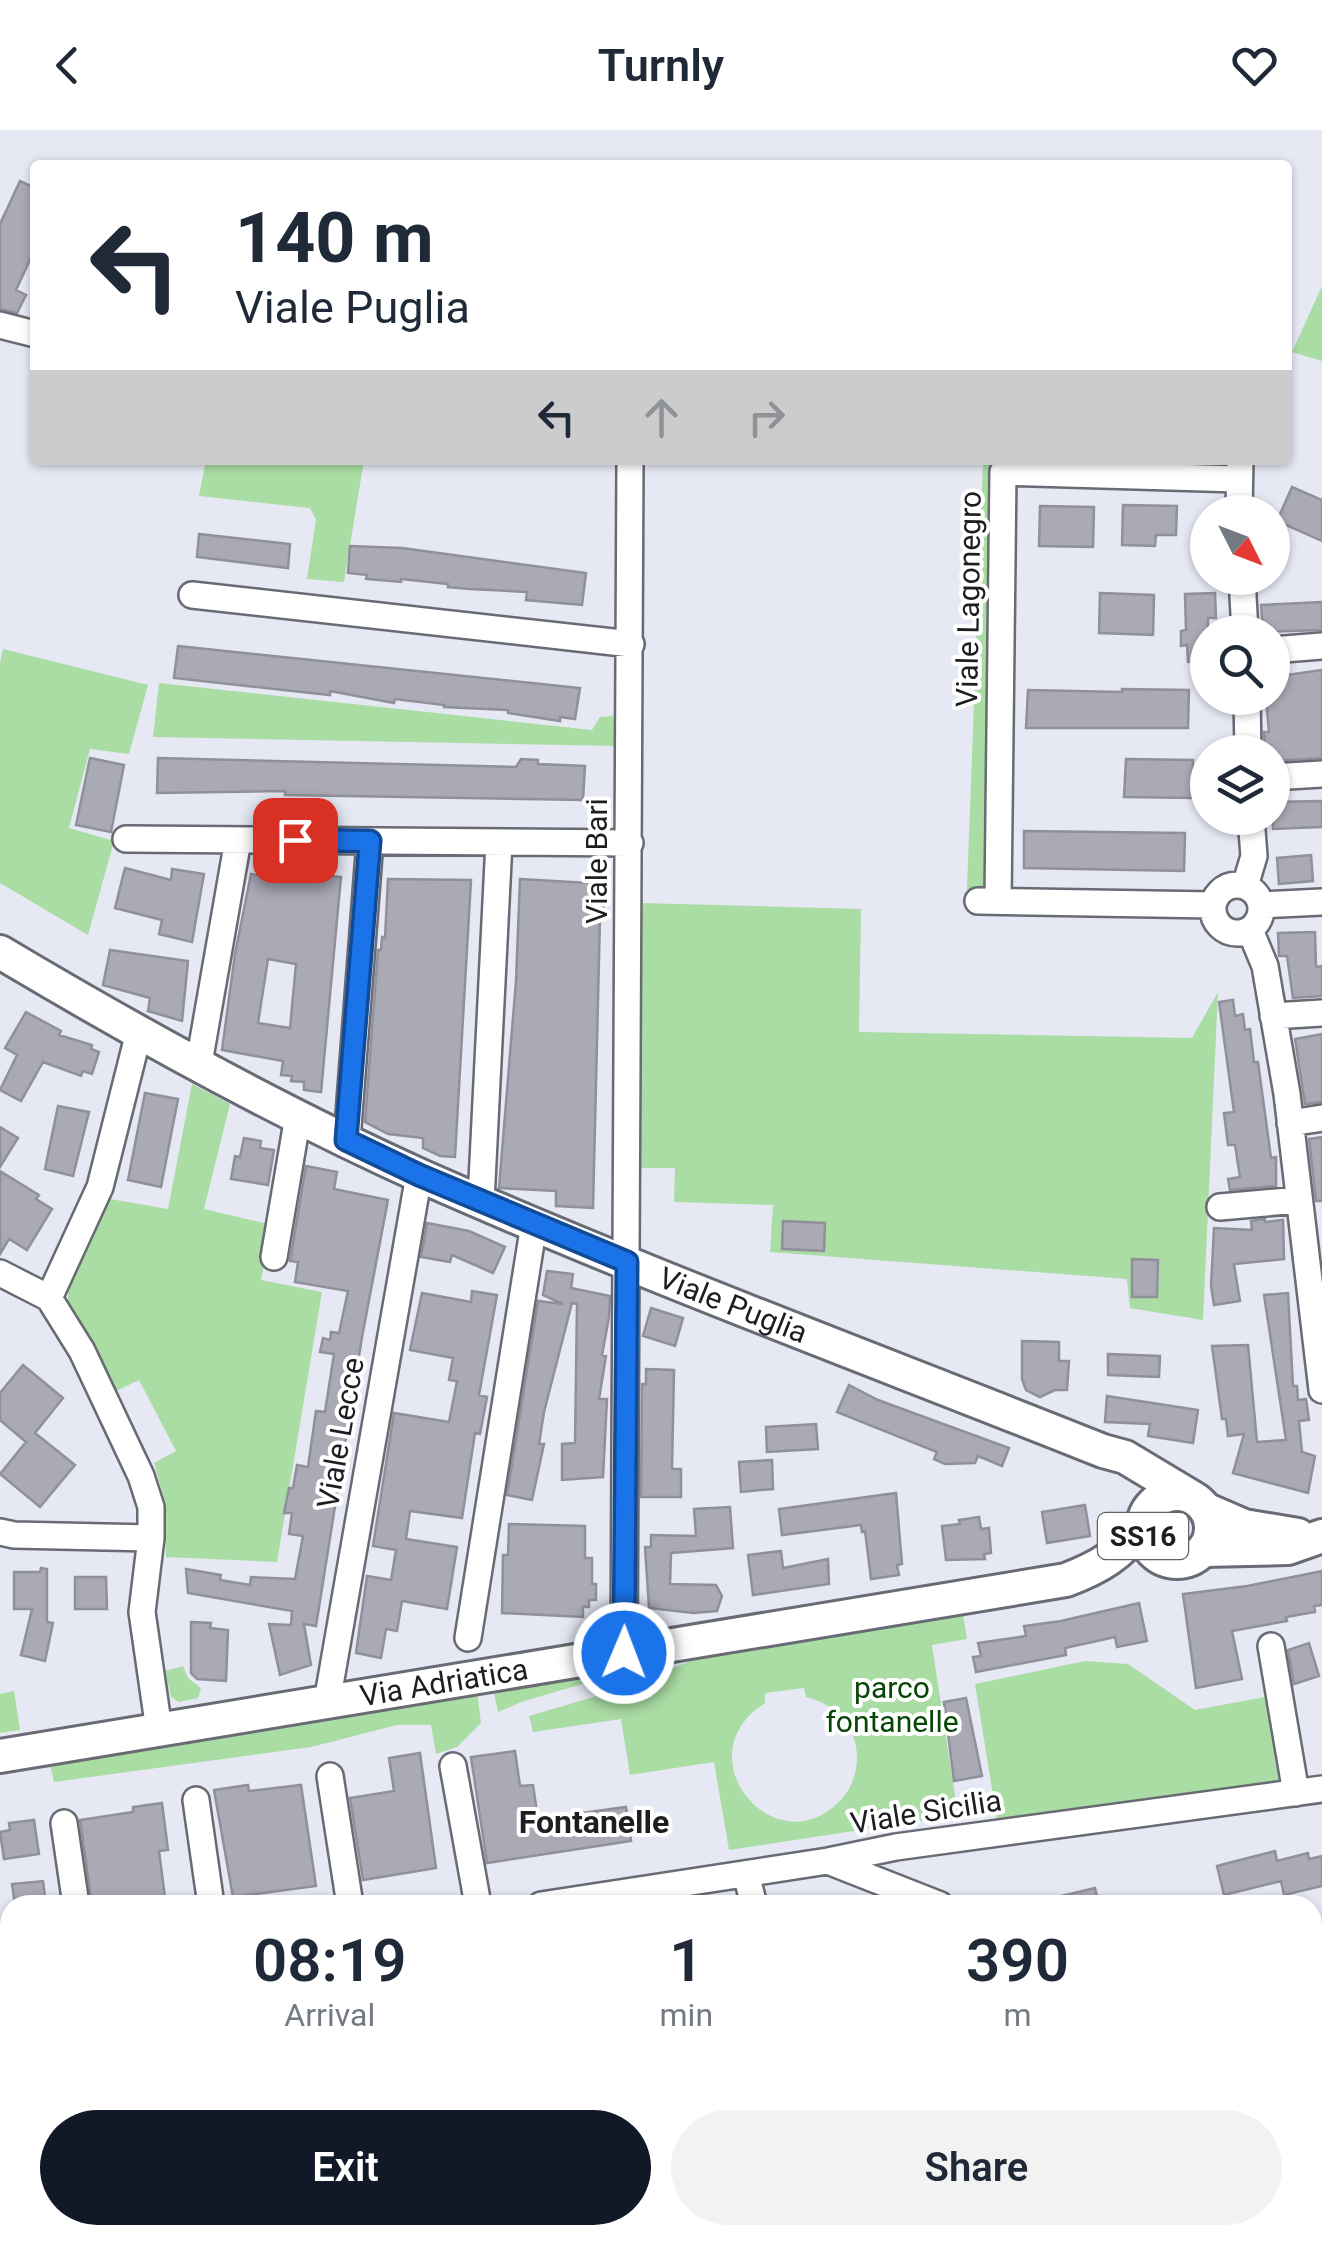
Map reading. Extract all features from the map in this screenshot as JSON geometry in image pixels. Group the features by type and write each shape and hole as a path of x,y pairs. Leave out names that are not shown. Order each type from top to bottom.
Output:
{"main road":[{"name":"Viale Puglia","path":"0,952 139,1032 419,1175 627,1262 1125,1457 1198,1503"},
{"name":"Viale Puglia","path":"1103,1451 1146,1516"},
{"name":"SS16","path":"1169,1494 1198,1503 1244,1526 1317,1536 1288,1548 1204,1550 1186,1562 1164,1560 1148,1546 1146,1516 1169,1494"},
{"name":"SS16","path":"1198,1503 1212,1530 1204,1550"},
{"name":"Via Adriatica","path":"0,1756 1066,1580 1102,1566 1124,1550 1146,1516"},
{"name":"Via Adriatica","path":"1066,1580 1095,1583 1164,1560"}],"street":[{"path":"1,327 30,333"},
{"name":"Viale Bari","path":"624,1653 630,465"},
{"path":"1239,469 1239,495"},
{"name":"Viale Lagonegro","path":"1213,905 988,901 1003,472 1239,469"},
{"path":"192,596 631,644"},
{"path":"1290,649 1322,646"},
{"path":"1290,776 1322,774"},
{"path":"1253,835 1253,896 1260,919 1250,930 1237,934 1224,930 1215,919 1213,905 1219,893 1231,886 1253,896 1322,902"},
{"path":"126,839 630,843"},
{"path":"198,1063 238,840"},
{"path":"346,1140 370,841"},
{"path":"481,1201 500,842"},
{"path":"1250,930 1265,966 1300,1200 1312,1228 1322,1390"},
{"path":"1273,1016 1322,1013"},
{"path":"49,1298 100,1187 139,1032"},
{"path":"274,1257 298,1116"},
{"path":"1290,1123 1322,1118"},
{"name":"Viale Lecce","path":"327,1702 419,1175"},
{"path":"1220,1207 1300,1200"},
{"path":"468,1638 534,1224"},
{"path":"0,1273 49,1298 82,1351 128,1445 151,1508 152,1538 142,1612 159,1730"},
{"path":"0,1532 152,1538"},
{"path":"1271,1646 1309,1791"},
{"path":"453,1766 476,1895"},
{"path":"330,1776 348,1895"},
{"name":"Viale Sicilia","path":"640,1895 896,1848 1309,1791"},
{"path":"196,1800 210,1895"},
{"path":"64,1823 75,1895"},
{"path":"828,1861 915,1895"},
{"path":"746,1874 751,1895"}],"green space":[{"path":"1322,286 1322,361 1292,352"},
{"path":"205,465 363,465 344,582 307,579 316,520 310,508 199,496"},
{"path":"983,465 993,465 988,891 967,890"},
{"path":"3,649 148,685 129,754 90,749 69,828 114,841 88,935 0,883"},
{"path":"159,683 592,730 600,717 613,716 617,746 153,737"},
{"path":"640,903 861,909 859,1032 1192,1038 1218,992 1203,1320 1130,1308 1127,1279 770,1252 773,1205 674,1202 675,1168 635,1168"},
{"path":"192,1084 230,1104 204,1209 272,1225 261,1280 322,1292 277,1562 166,1557 165,1502 154,1463 176,1451 139,1380 116,1391 68,1308 72,1269 110,1199 168,1209"},
{"name":"parco fontanelle","path":"963,1614 967,1639 932,1645 958,1815 729,1850 714,1762 630,1775 621,1719 533,1732 529,1716 631,1686 704,1655","holes":["804,1688 806,1697 830,1707 843,1719 855,1742 856,1765 853,1780 841,1800 816,1818 790,1821 766,1814 747,1797 735,1775 732,1750 741,1725 765,1703 765,1693"]},
{"path":"1085,1661 1128,1664 1195,1710 1265,1697 1280,1791 998,1826 975,1684"},
{"path":"183,1666 188,1678 201,1688 198,1698 179,1702 171,1697 165,1671"},
{"path":"598,1671 600,1679 498,1712 493,1688"},
{"path":"14,1691 20,1730 0,1733 0,1694"},
{"path":"477,1691 481,1723 457,1747 436,1754 431,1725 397,1725 311,1747 54,1782 49,1760"}],"building":[{"path":"20,181 30,186 30,260 16,290 26,295 17,313 0,309 0,224"},
{"path":"1292,487 1322,500 1322,541 1290,527 1288,495"},
{"path":"1123,505 1177,506 1176,535 1156,535 1155,546 1122,545"},
{"path":"1040,506 1094,507 1093,547 1039,546"},
{"path":"199,534 290,544 288,568 197,557"},
{"path":"350,546 402,548 586,573 582,605 526,600 527,592 366,579 367,575 348,573"},
{"path":"1100,593 1154,595 1153,635 1099,633"},
{"path":"1185,594 1215,595 1216,615 1190,615 1190,662 1187,645 1181,646 1181,631 1186,630"},
{"path":"1322,602 1322,630 1290,631 1290,615 1262,615 1261,605"},
{"path":"178,646 580,688 575,719 560,717 560,721 508,710 444,707 395,699 394,703 330,691 330,695 174,678"},
{"path":"1322,670 1322,758 1290,760 1290,735 1264,735 1269,732 1268,715 1290,715 1290,674"},
{"path":"1028,690 1189,690 1188,728 1026,728"},
{"path":"90,758 124,765 111,832 76,825"},
{"path":"158,758 516,767 521,759 538,760 538,764 585,766 583,800 285,795 285,791 157,793"},
{"path":"1126,759 1190,760 1190,798 1124,797"},
{"path":"1322,801 1322,827 1290,828 1290,802"},
{"path":"1024,831 1185,833 1184,871 1024,868"},
{"path":"1311,855 1313,881 1279,884 1277,858"},
{"path":"125,868 171,880 172,869 204,874 192,942 159,934 162,920 115,908"},
{"path":"251,874 300,882 301,874 341,877 321,1092 304,1090 304,1082 281,1075 283,1061 222,1050","holes":["268,959 296,964 290,1028 258,1023"]},
{"path":"388,879 471,880 455,1157 440,1156 423,1148 423,1138 388,1134 365,1122 378,950 382,937 385,938"},
{"path":"520,879 605,884 600,917 593,1208 556,1206 556,1191 499,1188"},
{"path":"1315,932 1316,967 1322,966 1322,996 1293,998 1287,956 1279,956 1278,933"},
{"path":"110,950 188,961 182,1021 148,1011 150,998 103,985"},
{"path":"1233,1000 1235,1016 1243,1014 1245,1030 1250,1029 1254,1062 1258,1062 1271,1158 1276,1157 1276,1186 1230,1190 1228,1179 1240,1177 1235,1145 1228,1145 1224,1113 1234,1112 1219,1002"},
{"path":"26,1012 61,1031 59,1035 92,1045 91,1049 99,1052 92,1074 83,1071 81,1076 43,1062 21,1101 0,1090 17,1055 5,1048"},
{"path":"1322,1034 1322,1102 1305,1104 1295,1039"},
{"path":"145,1093 178,1099 161,1187 128,1180"},
{"path":"58,1106 89,1112 73,1176 45,1169"},
{"path":"0,1127 18,1138 0,1167"},
{"path":"1322,1137 1322,1201 1316,1201 1309,1139"},
{"path":"244,1138 261,1141 260,1148 274,1150 268,1185 231,1179 235,1156 240,1157"},
{"path":"306,1166 337,1172 334,1189 388,1200 316,1626 304,1624 311,1665 280,1675 269,1624 291,1625 292,1611 188,1593 186,1569 250,1585 251,1577 295,1579 303,1536 289,1534 292,1513 284,1513 297,1465 308,1467 316,1411 325,1412 334,1354 320,1352 323,1338 330,1340 331,1332 339,1333 348,1291 295,1282 298,1262 290,1261"},
{"path":"0,1171 39,1195 36,1199 52,1209 27,1250 9,1239 0,1254"},
{"path":"1283,1220 1284,1259 1234,1264 1240,1301 1214,1305 1214,1228 1252,1230 1251,1221"},
{"path":"783,1221 825,1223 824,1251 782,1249"},
{"path":"427,1223 469,1231 505,1247 493,1273 452,1255 450,1262 421,1257"},
{"path":"1132,1259 1158,1260 1157,1297 1132,1297"},
{"path":"547,1271 573,1274 571,1288 610,1296 599,1399 607,1399 603,1477 562,1480 562,1444 575,1443 577,1304 572,1303 544,1412 539,1444 544,1444 532,1500 507,1495 538,1301 563,1304 543,1295"},
{"path":"472,1291 497,1295 479,1395 487,1397 480,1434 475,1433 462,1518 410,1511 406,1539 457,1547 447,1609 402,1601 397,1631 386,1629 381,1658 356,1653 367,1576 391,1580 396,1550 373,1546 394,1413 449,1422 457,1381 449,1380 453,1358 410,1350 422,1293 471,1302"},
{"path":"1288,1293 1293,1386 1297,1386 1298,1400 1306,1399 1309,1420 1299,1421 1302,1452 1315,1456 1308,1493 1233,1473 1244,1434 1228,1436 1212,1346 1248,1345 1257,1442 1286,1440 1264,1295"},
{"path":"651,1308 683,1318 675,1346 643,1336"},
{"path":"1022,1341 1059,1342 1059,1361 1069,1361 1067,1390 1055,1390 1040,1397 1026,1390 1022,1379"},
{"path":"1108,1354 1160,1356 1159,1377 1108,1375"},
{"path":"23,1365 63,1398 35,1433 75,1465 40,1507 0,1474 26,1442 0,1420 0,1393"},
{"path":"646,1369 674,1370 672,1469 681,1469 681,1497 641,1497 642,1384 646,1384"},
{"path":"849,1385 878,1400 1009,1448 1002,1466 978,1456 975,1463 945,1464 934,1459 937,1452 837,1412"},
{"path":"1107,1396 1198,1410 1193,1443 1148,1436 1150,1424 1105,1422"},
{"path":"816,1424 818,1449 767,1452 766,1427"},
{"path":"772,1460 773,1489 741,1492 739,1462"},
{"path":"896,1493 902,1564 897,1565 899,1575 871,1579 861,1525 782,1535 779,1509"},
{"path":"1085,1505 1090,1536 1047,1543 1042,1512"},
{"path":"730,1507 733,1548 671,1553 670,1584 716,1585 722,1596 717,1611 693,1613 649,1608 645,1547 651,1547 651,1535 696,1536 694,1509"},
{"path":"979,1517 981,1529 989,1528 991,1553 984,1554 985,1559 946,1560 942,1526"},
{"path":"509,1524 585,1526 585,1558 592,1558 596,1600 589,1600 589,1607 583,1607 583,1617 502,1613 503,1555 508,1555"},
{"path":"781,1551 783,1568 828,1559 829,1584 753,1595 748,1555"},
{"path":"41,1568 47,1569 47,1622 53,1623 45,1661 21,1655 32,1609 14,1609 14,1572 40,1572"},
{"path":"1322,1571 1322,1605 1314,1606 1315,1612 1232,1631 1242,1679 1196,1688 1183,1594"},
{"path":"75,1577 106,1577 107,1609 75,1609"},
{"path":"1139,1603 1147,1641 1117,1647 1115,1637 1065,1648 1066,1655 976,1672 973,1657 981,1656 978,1643 1026,1636 1024,1626"},
{"path":"191,1622 211,1623 210,1628 228,1630 226,1681 197,1679 191,1673"},
{"path":"1309,1643 1319,1676 1294,1684 1288,1650"},
{"path":"966,1698 982,1776 954,1781 944,1702"},
{"path":"515,1751 520,1786 533,1785 538,1819 626,1807 631,1841 487,1863 471,1757"},
{"path":"420,1753 436,1868 363,1880 350,1798 394,1791 389,1758"},
{"path":"248,1785 249,1791 301,1785 316,1886 233,1895 214,1790"},
{"path":"162,1803 168,1850 159,1851 165,1895 91,1895 80,1820 133,1812 133,1807"},
{"path":"34,1820 39,1854 4,1859 0,1832 10,1830 9,1823"},
{"path":"1275,1851 1277,1861 1308,1853 1309,1859 1322,1856 1322,1886 1284,1895 1281,1881 1224,1895 1217,1866"},
{"path":"43,1881 45,1895 14,1895 12,1884"},
{"path":"1095,1888 1097,1895 1066,1895"}],"district":[{"name":"Fontanelle","path":"594,1822"}],"route":[{"path":"295,840 370,841 346,1140 419,1175 627,1262 624,1653"}]}
